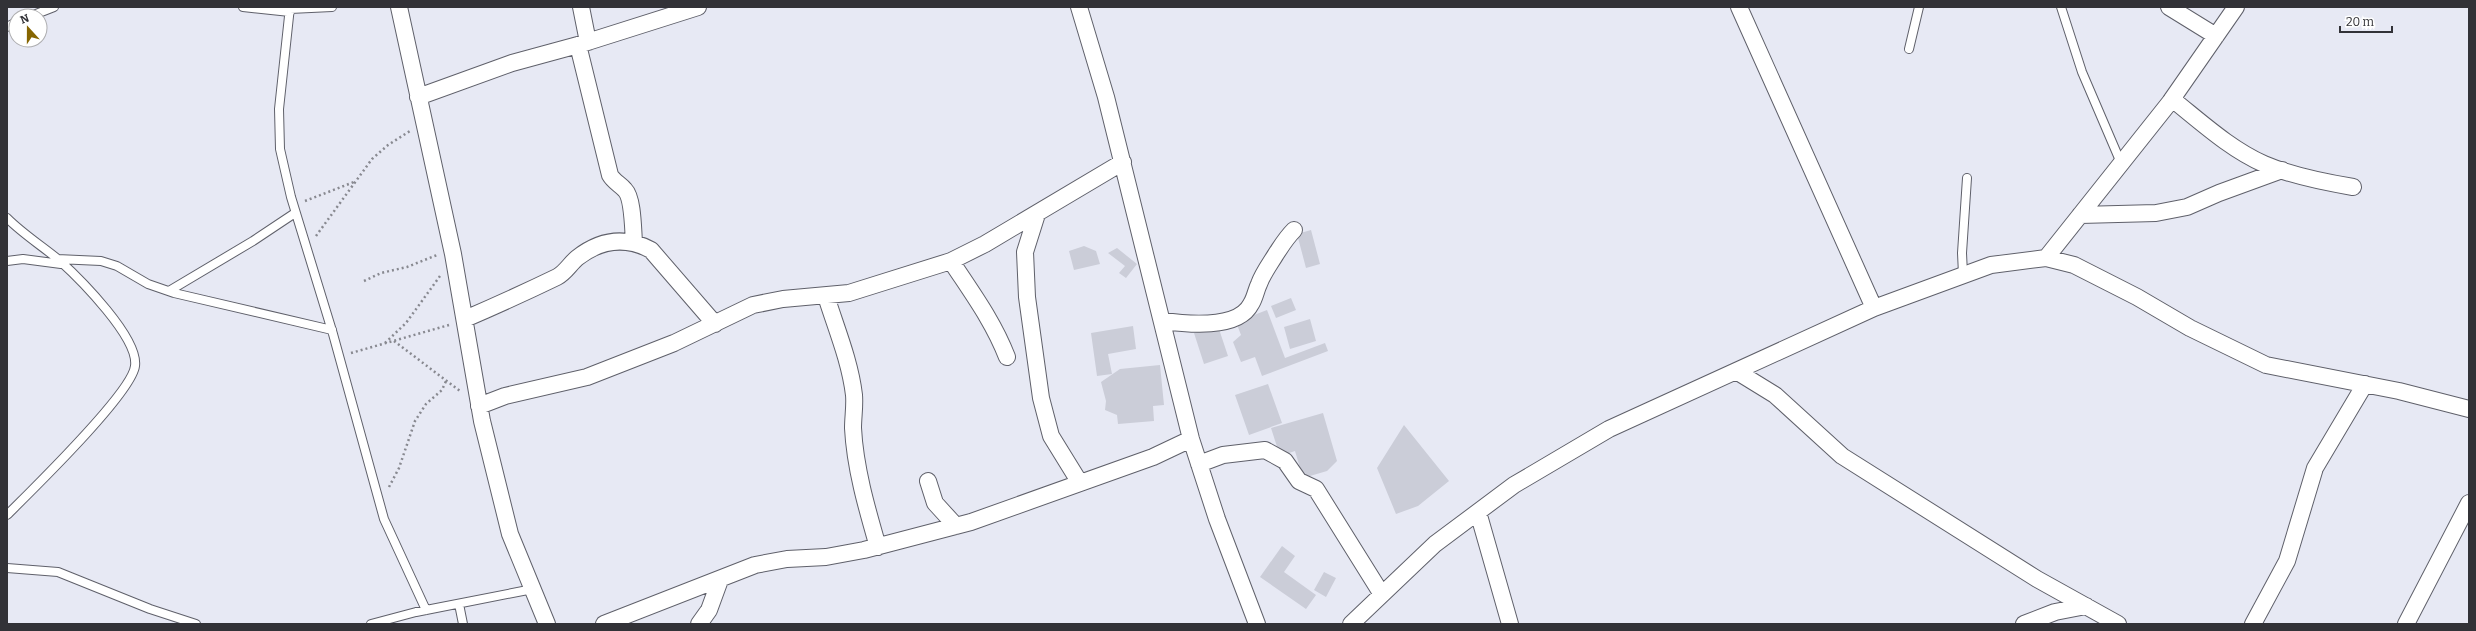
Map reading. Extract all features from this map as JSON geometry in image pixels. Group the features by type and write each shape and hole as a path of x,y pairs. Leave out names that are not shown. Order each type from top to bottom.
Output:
{"street":[{"path":"399,7 452,252 479,403 510,534 547,624"},
{"path":"581,7 583,44 610,175 613,181 625,190 630,199 634,242"},
{"path":"418,97 512,63 583,44 698,7"},
{"path":"1079,7 1123,162 1190,439 1257,624"},
{"path":"1739,7 1874,308"},
{"path":"2168,7 2216,36"},
{"path":"2046,258 2172,99 2236,7"},
{"path":"2172,99 2230,143 2264,164 2282,170 2353,187"},
{"path":"479,403 587,377 715,324 753,305 783,299 849,293 951,261 1037,214 1123,162"},
{"path":"2080,215 2156,213 2187,208 2219,193 2282,170"},
{"path":"1037,214 1025,252 1027,297 1041,398 1051,436 1080,483"},
{"path":"1162,322 1192,324 1212,323 1242,315 1251,305 1259,283 1284,240 1294,230"},
{"path":"465,320 560,275 577,258 608,242 634,242 650,250 715,324"},
{"path":"1351,624 1435,544 1514,485 1609,429 1874,308 1963,274 1991,265 2046,258 2074,265 2095,275 2190,328 2266,365 2365,384 2469,409"},
{"path":"951,261 983,307 997,331 1007,357"},
{"path":"826,296 849,366 854,396 853,429 866,506 878,547"},
{"path":"1736,371 1774,395 1842,456 2037,579 2118,624"},
{"path":"2253,624 2287,561 2315,468 2365,384"},
{"path":"604,624 720,580 755,565 787,559 826,557 878,547 956,526 1153,457 1190,439"},
{"path":"1199,464 1223,455 1265,450 1286,461 1299,481 1316,489 1381,594"},
{"path":"928,481 935,502 956,526"},
{"path":"2406,624 2469,503"},
{"path":"1478,512 1510,624"},
{"path":"699,624 710,610 720,580"},
{"path":"2024,624 2055,612 2086,606"}],"lane":[{"path":"243,7 290,10 332,7"},
{"path":"1909,49 1919,7"},
{"path":"2062,7 2082,72 2120,163"},
{"path":"290,10 279,109 280,149 294,210 332,330 384,519 426,610"},
{"path":"1963,274 1962,253 1967,178"},
{"path":"168,291 253,241 294,210"},
{"path":"7,218 23,234 60,261 124,331 133,348 136,366 130,383 61,460 7,515"},
{"path":"7,261 24,258 60,261 101,261 117,266 148,284 168,291 332,330"},
{"path":"7,568 58,572 150,609 196,624"},
{"path":"371,624 426,610 533,589"},
{"path":"459,604 463,624"}],"path":[{"path":"307,249 372,159 388,145 423,121"},
{"path":"294,210 355,181"},
{"path":"364,281 381,273 407,267 452,252"},
{"path":"385,343 406,323 423,302 452,252"},
{"path":"339,356 465,320"},
{"path":"394,341 446,381 479,403"},
{"path":"380,504 399,468 414,421 426,404 442,390 446,381"}],"building":[{"path":"1311,230 1320,264 1306,268 1297,234"},
{"path":"1084,246 1096,251 1100,264 1074,270 1069,251"},
{"path":"1117,248 1137,264 1126,278 1119,273 1125,266 1108,253"},
{"path":"1291,298 1296,310 1276,318 1271,306"},
{"path":"1267,310 1285,358 1325,343 1328,351 1262,376 1255,357 1241,362 1233,342 1241,335 1236,322"},
{"path":"1310,319 1316,341 1290,349 1284,327"},
{"path":"1133,326 1136,349 1108,354 1112,374 1097,376 1091,333"},
{"path":"1218,326 1228,356 1204,364 1194,333"},
{"path":"1160,365 1164,405 1153,406 1154,421 1118,424 1117,415 1105,410 1106,401 1101,382 1120,369"},
{"path":"1268,384 1282,423 1249,435 1235,395"},
{"path":"1323,413 1337,461 1327,471 1303,478 1295,451 1280,456 1271,428"},
{"path":"1404,425 1449,481 1418,506 1396,514 1377,468"},
{"path":"1282,546 1295,556 1284,572 1316,595 1306,609 1260,577"},
{"path":"1324,572 1336,578 1326,597 1314,590"}]}
